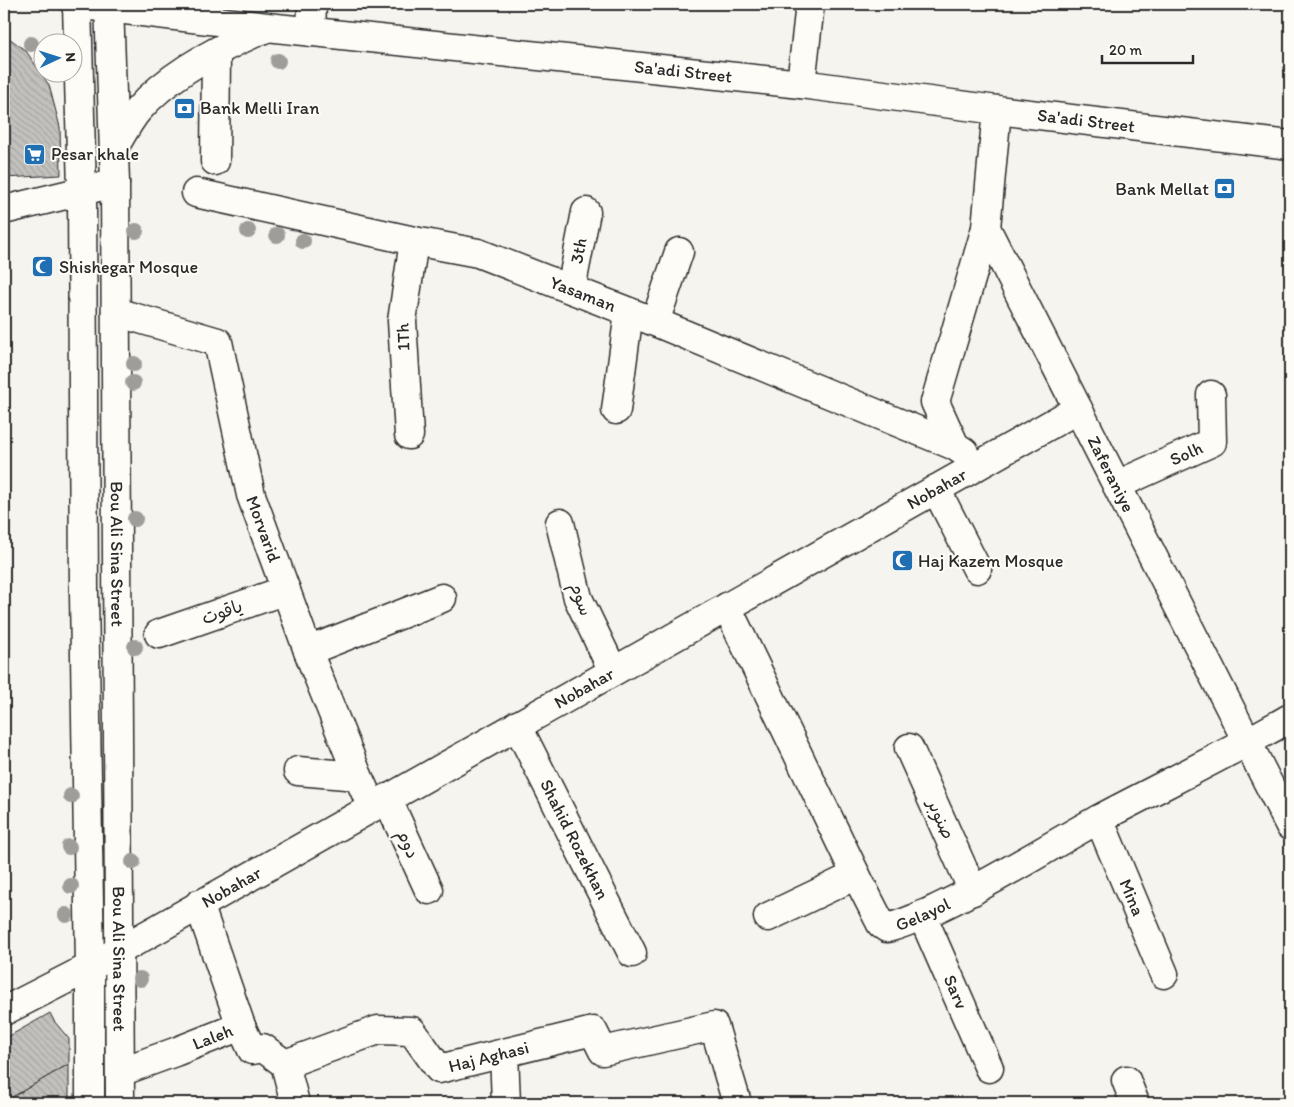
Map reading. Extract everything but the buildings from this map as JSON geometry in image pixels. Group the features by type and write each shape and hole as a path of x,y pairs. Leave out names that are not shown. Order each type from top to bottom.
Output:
{"street":[{"name":"Sa'adi Street","path":"77,4 110,6 311,32 801,84 1290,146"},
{"name":"Bou Ali Sina Street","path":"77,4 82,191 84,594 90,967 90,1103"},
{"path":"214,4 267,27"},
{"path":"311,32 312,4"},
{"path":"801,84 810,4"},
{"name":"Bou Ali Sina Street","path":"110,6 115,146 120,1103"},
{"path":"115,146 137,111 157,91 198,62 239,39 267,27"},
{"path":"215,161 216,52"},
{"path":"955,446 936,402 986,228 997,110"},
{"path":"4,210 115,183"},
{"name":"Yasaman","path":"196,194 478,253 655,322 955,446 981,464"},
{"name":"3th","path":"571,290 586,212"},
{"name":"Zaferaniye","path":"986,228 1290,826"},
{"name":"1Th","path":"409,435 402,321 414,241"},
{"path":"655,322 679,252"},
{"name":"Morvarid","path":"116,312 218,342 251,494 308,651 358,776 380,802"},
{"path":"616,410 629,312"},
{"name":"Solh","path":"1117,485 1212,442 1211,395"},
{"name":"Nobahar","path":"4,1011 90,967 1078,409"},
{"path":"936,489 977,569"},
{"name":"سوم","path":"560,523 578,598 613,671"},
{"name":"یاقوت","path":"159,634 286,590"},
{"path":"308,651 442,598"},
{"name":"Gelayol","path":"727,607 856,875 881,924 887,928 922,915 973,891 1100,819 1290,718"},
{"name":"Shahid Rozekhan","path":"517,725 632,953"},
{"name":"صنوبر","path":"910,748 973,891"},
{"path":"298,771 358,776"},
{"name":"دوم","path":"380,802 429,890"},
{"name":"Mina","path":"1100,819 1164,974"},
{"path":"768,917 856,875"},
{"name":"Laleh","path":"120,1072 241,1026 199,904"},
{"name":"Sarv","path":"922,915 989,1068"},
{"path":"241,1026 252,1050 263,1048 285,1064 295,1103"},
{"name":"Haj Aghasi","path":"285,1064 378,1030 412,1031 439,1070 593,1031 603,1051 714,1026 737,1103"},
{"path":"504,1054 506,1103"}],"place":[{"name":"Bank Melli Iran","path":"184,108"},
{"name":"Pesar khale","path":"35,154"},
{"name":"Bank Mellat","path":"1225,189"},
{"name":"Shishegar Mosque","path":"43,267"},
{"name":"Haj Kazem Mosque","path":"902,561"}]}
